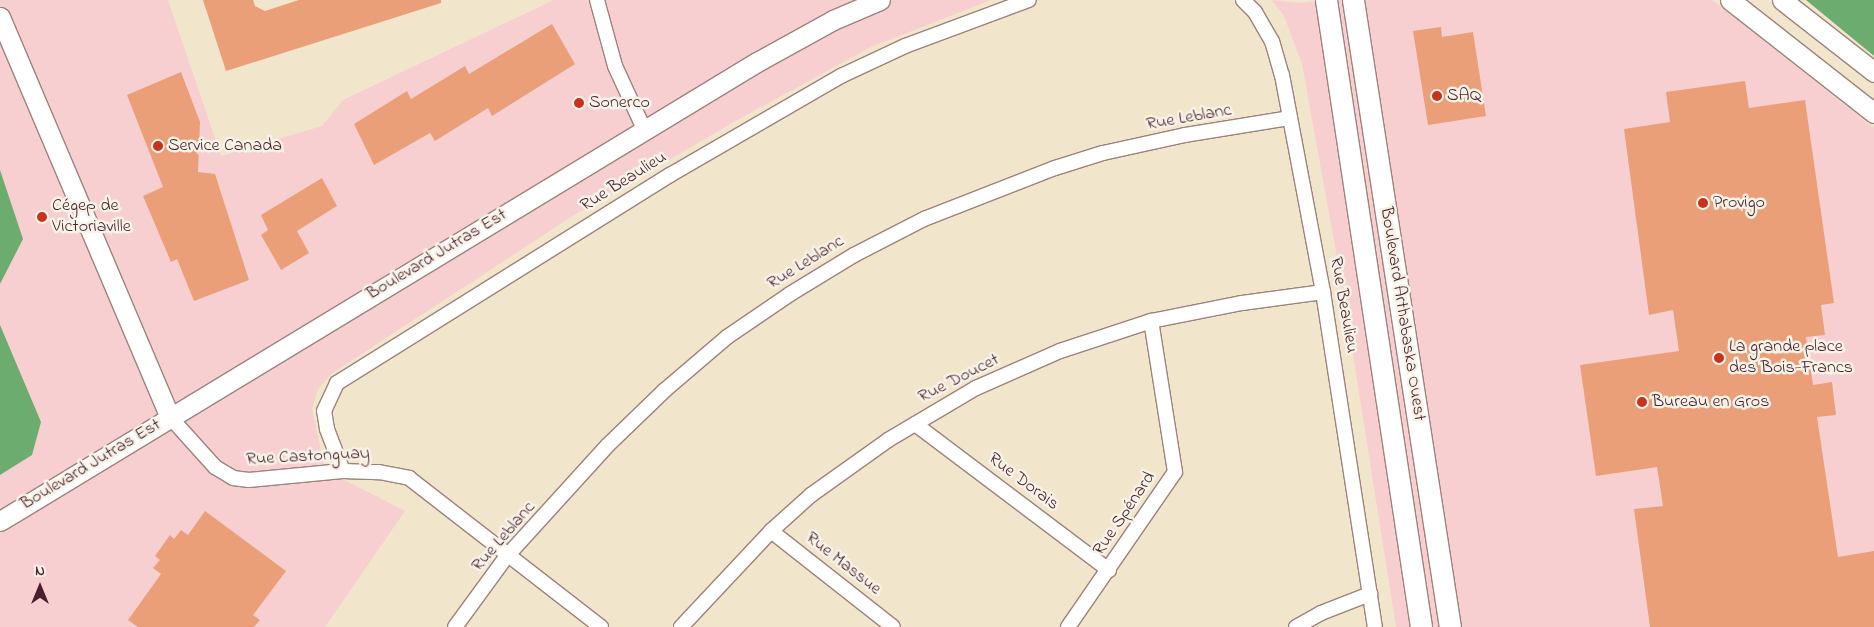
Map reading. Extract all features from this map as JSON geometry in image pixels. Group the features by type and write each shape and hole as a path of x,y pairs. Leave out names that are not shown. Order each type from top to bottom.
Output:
{"main road":[{"name":"Boulevard Jutras Est","path":"0,521 644,129 799,39 880,0"},
{"name":"Boulevard Arthabaska Ouest","path":"1326,0 1421,627"},
{"name":"Boulevard Arthabaska Ouest","path":"1354,0 1450,627"},
{"path":"1730,0 1874,113"},
{"path":"1782,0 1874,72"},
{"path":"0,17 170,417"}],"street":[{"path":"597,0 615,66 644,129"},
{"name":"Rue Beaulieu","path":"343,471 327,429 324,411 337,383 670,175 841,76 905,46 1029,0"},
{"name":"Rue Beaulieu","path":"1243,0 1255,12 1272,41 1290,118 1323,292 1375,627"},
{"name":"Rue Leblanc","path":"455,627 507,556 537,527 608,445 672,384 727,337 854,256 924,219 1087,158 1185,135 1290,118"},
{"name":"Rue Doucet","path":"681,627 771,530 811,495 915,424 976,388 1052,355 1151,321 1242,303 1323,292"},
{"name":"Rue Spénard","path":"1068,627 1175,472 1151,321"},
{"name":"Rue Castonguay","path":"170,417 215,467 233,478 249,480 343,471 379,472 409,478 507,556 601,627"},
{"name":"Rue Dorais","path":"915,424 1109,570"},
{"name":"Rue Massue","path":"771,530 893,627"},
{"path":"1296,627 1321,613 1370,594"}],"shaded area":[{"path":"0,0 168,0 221,156 322,126 343,100 554,0 991,0 871,47 739,119 571,217 331,374 318,389 312,408 325,470 405,511 325,627 0,627"},
{"path":"1272,0 1302,3 1321,0 1712,0 1874,128 1874,627 1396,627 1342,285 1302,64 1284,16"}],"green space":[{"path":"1806,0 1874,0 1874,56"},
{"path":"0,170 23,239 0,284"},
{"path":"0,325 41,422 32,455 0,475"}],"building":[{"path":"203,0 253,0 255,6 265,11 299,0 441,0 441,3 226,71"},
{"path":"552,24 575,64 492,116 488,108 435,141 430,133 374,165 354,124 407,91 411,99 465,66 469,74"},
{"path":"1441,27 1442,37 1473,32 1486,116 1428,125 1413,31"},
{"path":"181,72 200,122 198,172 215,174 249,280 194,301 177,259 171,262 143,196 163,187 127,95"},
{"name":"La grande place des Bois-Francs","path":"1745,81 1749,108 1805,100 1834,303 1821,305 1825,335 1806,337 1813,385 1832,382 1836,415 1817,417 1838,557 1874,551 1874,627 1650,627 1634,509 1663,506 1657,467 1596,476 1580,365 1679,351 1673,310 1649,315 1624,129 1670,122 1666,92"},
{"path":"322,178 337,206 297,231 309,253 281,270 261,235 268,230 261,215"},
{"path":"205,511 286,571 253,615 260,620 254,627 138,627 128,620 161,574 153,568 160,560 155,556 170,535 174,539 181,530 188,535"}],"place":[{"name":"SAQ","path":"1437,96"},
{"name":"Sonerco","path":"579,103"},
{"name":"Service Canada","path":"158,146"},
{"name":"Provigo","path":"1703,203"},
{"name":"Cégep de Victoriaville","path":"42,217"},
{"name":"La grande place des Bois-Francs","path":"1719,358"},
{"name":"Bureau en Gros","path":"1642,402"}]}
